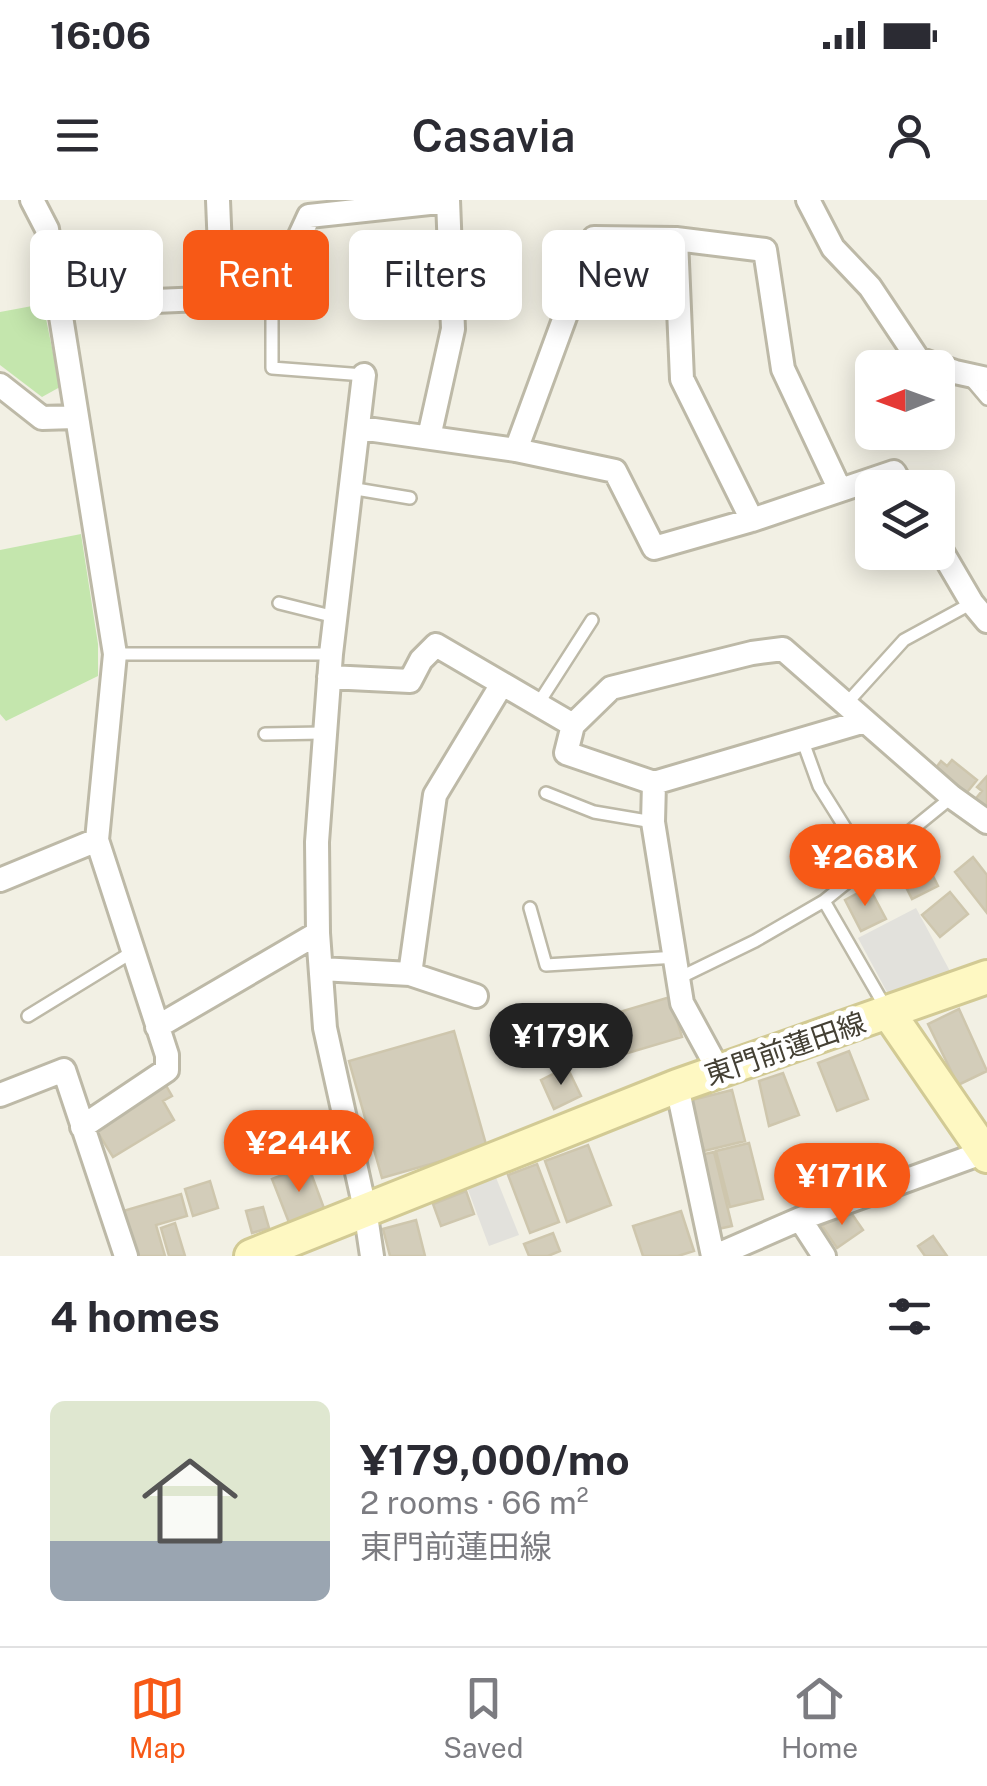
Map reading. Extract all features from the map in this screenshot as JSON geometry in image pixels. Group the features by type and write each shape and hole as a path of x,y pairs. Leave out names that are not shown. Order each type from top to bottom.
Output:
{"main road":[{"name":"東門前蓮田線","path":"251,1256 719,1070 987,978"},
{"path":"888,1012 986,1153"}],"street":[{"path":"32,200 46,230"},
{"path":"218,200 219,230"},
{"path":"303,230 309,216 448,200 453,328 430,438"},
{"path":"808,200 833,248 870,287 918,359 976,376"},
{"path":"685,240 765,250 783,369 840,490"},
{"path":"62,320 115,654 97,840 166,1055 167,1070 82,1127"},
{"path":"516,450 564,320"},
{"path":"679,320 682,378 752,520"},
{"path":"364,375 323,733 316,842 325,1028 372,1256"},
{"path":"0,385 42,418 75,417"},
{"path":"360,428 516,450 616,471 654,548 855,485"},
{"path":"953,570 979,612"},
{"path":"330,665 410,681 421,660 436,646 573,724"},
{"path":"865,721 654,783 566,753 573,724 610,688 752,652 783,649 952,797 987,822"},
{"path":"410,974 435,795 502,684"},
{"path":"654,783 653,822 682,1003 719,1070"},
{"path":"0,880 97,840"},
{"path":"157,1027 318,934"},
{"path":"321,969 410,974 476,996"},
{"path":"0,1095 64,1070 126,1256"},
{"path":"677,1086 714,1256 800,1219 986,1153"},
{"path":"800,1219 824,1256"}],"lane":[{"path":"272,320 272,368 364,375"},
{"path":"976,376 987,399"},
{"path":"350,488 410,498"},
{"path":"279,604 335,618"},
{"path":"846,704 904,640 979,612"},
{"path":"538,704 592,620"},
{"path":"115,654 330,665"},
{"path":"264,734 323,733"},
{"path":"802,739 819,786 869,866"},
{"path":"546,793 594,812 653,822"},
{"path":"530,908 546,965 678,968 755,941 824,901 952,797"},
{"path":"824,901 888,1012"},
{"path":"28,1016 134,951"}],"green space":[{"path":"30,306 30,320 46,320 60,387 42,397 0,365 0,312"},
{"path":"81,534 98,644 98,676 6,721 0,714 0,550"}],"shaded area":[{"path":"916,908 951,973 888,994 858,938"},
{"path":"495,1175 519,1235 489,1246 467,1187"}],"building":[{"path":"952,760 977,780 964,796 935,769 941,761 947,766"},
{"path":"987,776 987,808 981,810 972,803 982,791 977,787"},
{"path":"918,846 938,886 912,899 892,859"},
{"path":"973,857 987,875 987,913 955,872"},
{"path":"869,887 886,919 861,931 845,900"},
{"path":"950,892 968,914 940,937 922,915"},
{"path":"670,997 682,1037 628,1053 616,1013"},
{"path":"959,1009 987,1071 958,1085 928,1024"},
{"path":"454,1031 487,1148 382,1178 349,1061"},
{"path":"849,1051 868,1099 837,1111 818,1063"},
{"path":"567,1067 581,1096 554,1109 541,1080"},
{"path":"783,1073 799,1115 769,1126 759,1081"},
{"path":"164,1082 172,1096 163,1101 174,1120 113,1157 93,1125"},
{"path":"732,1090 745,1141 704,1151 692,1100"},
{"path":"337,1130 345,1154 312,1166 310,1159 297,1163 291,1145"},
{"path":"749,1143 763,1199 730,1207 716,1151"},
{"path":"588,1145 611,1205 567,1222 545,1161"},
{"path":"714,1152 732,1226 718,1229 700,1155"},
{"path":"537,1164 559,1222 530,1233 508,1175"},
{"path":"308,1165 325,1211 290,1225 272,1179"},
{"path":"810,1169 811,1182 799,1183 797,1170"},
{"path":"210,1181 218,1208 193,1216 185,1189"},
{"path":"466,1191 474,1214 441,1226 433,1204"},
{"path":"181,1194 187,1216 156,1225 165,1256 136,1256 123,1211"},
{"path":"263,1207 269,1228 252,1233 246,1211"},
{"path":"847,1207 863,1230 837,1248 822,1226"},
{"path":"681,1211 694,1251 678,1256 643,1256 633,1226"},
{"path":"416,1220 425,1256 390,1256 383,1229"},
{"path":"175,1223 185,1256 169,1256 161,1228"},
{"path":"553,1233 560,1251 548,1256 529,1256 524,1244"},
{"path":"933,1236 947,1256 925,1256 918,1246"}]}
